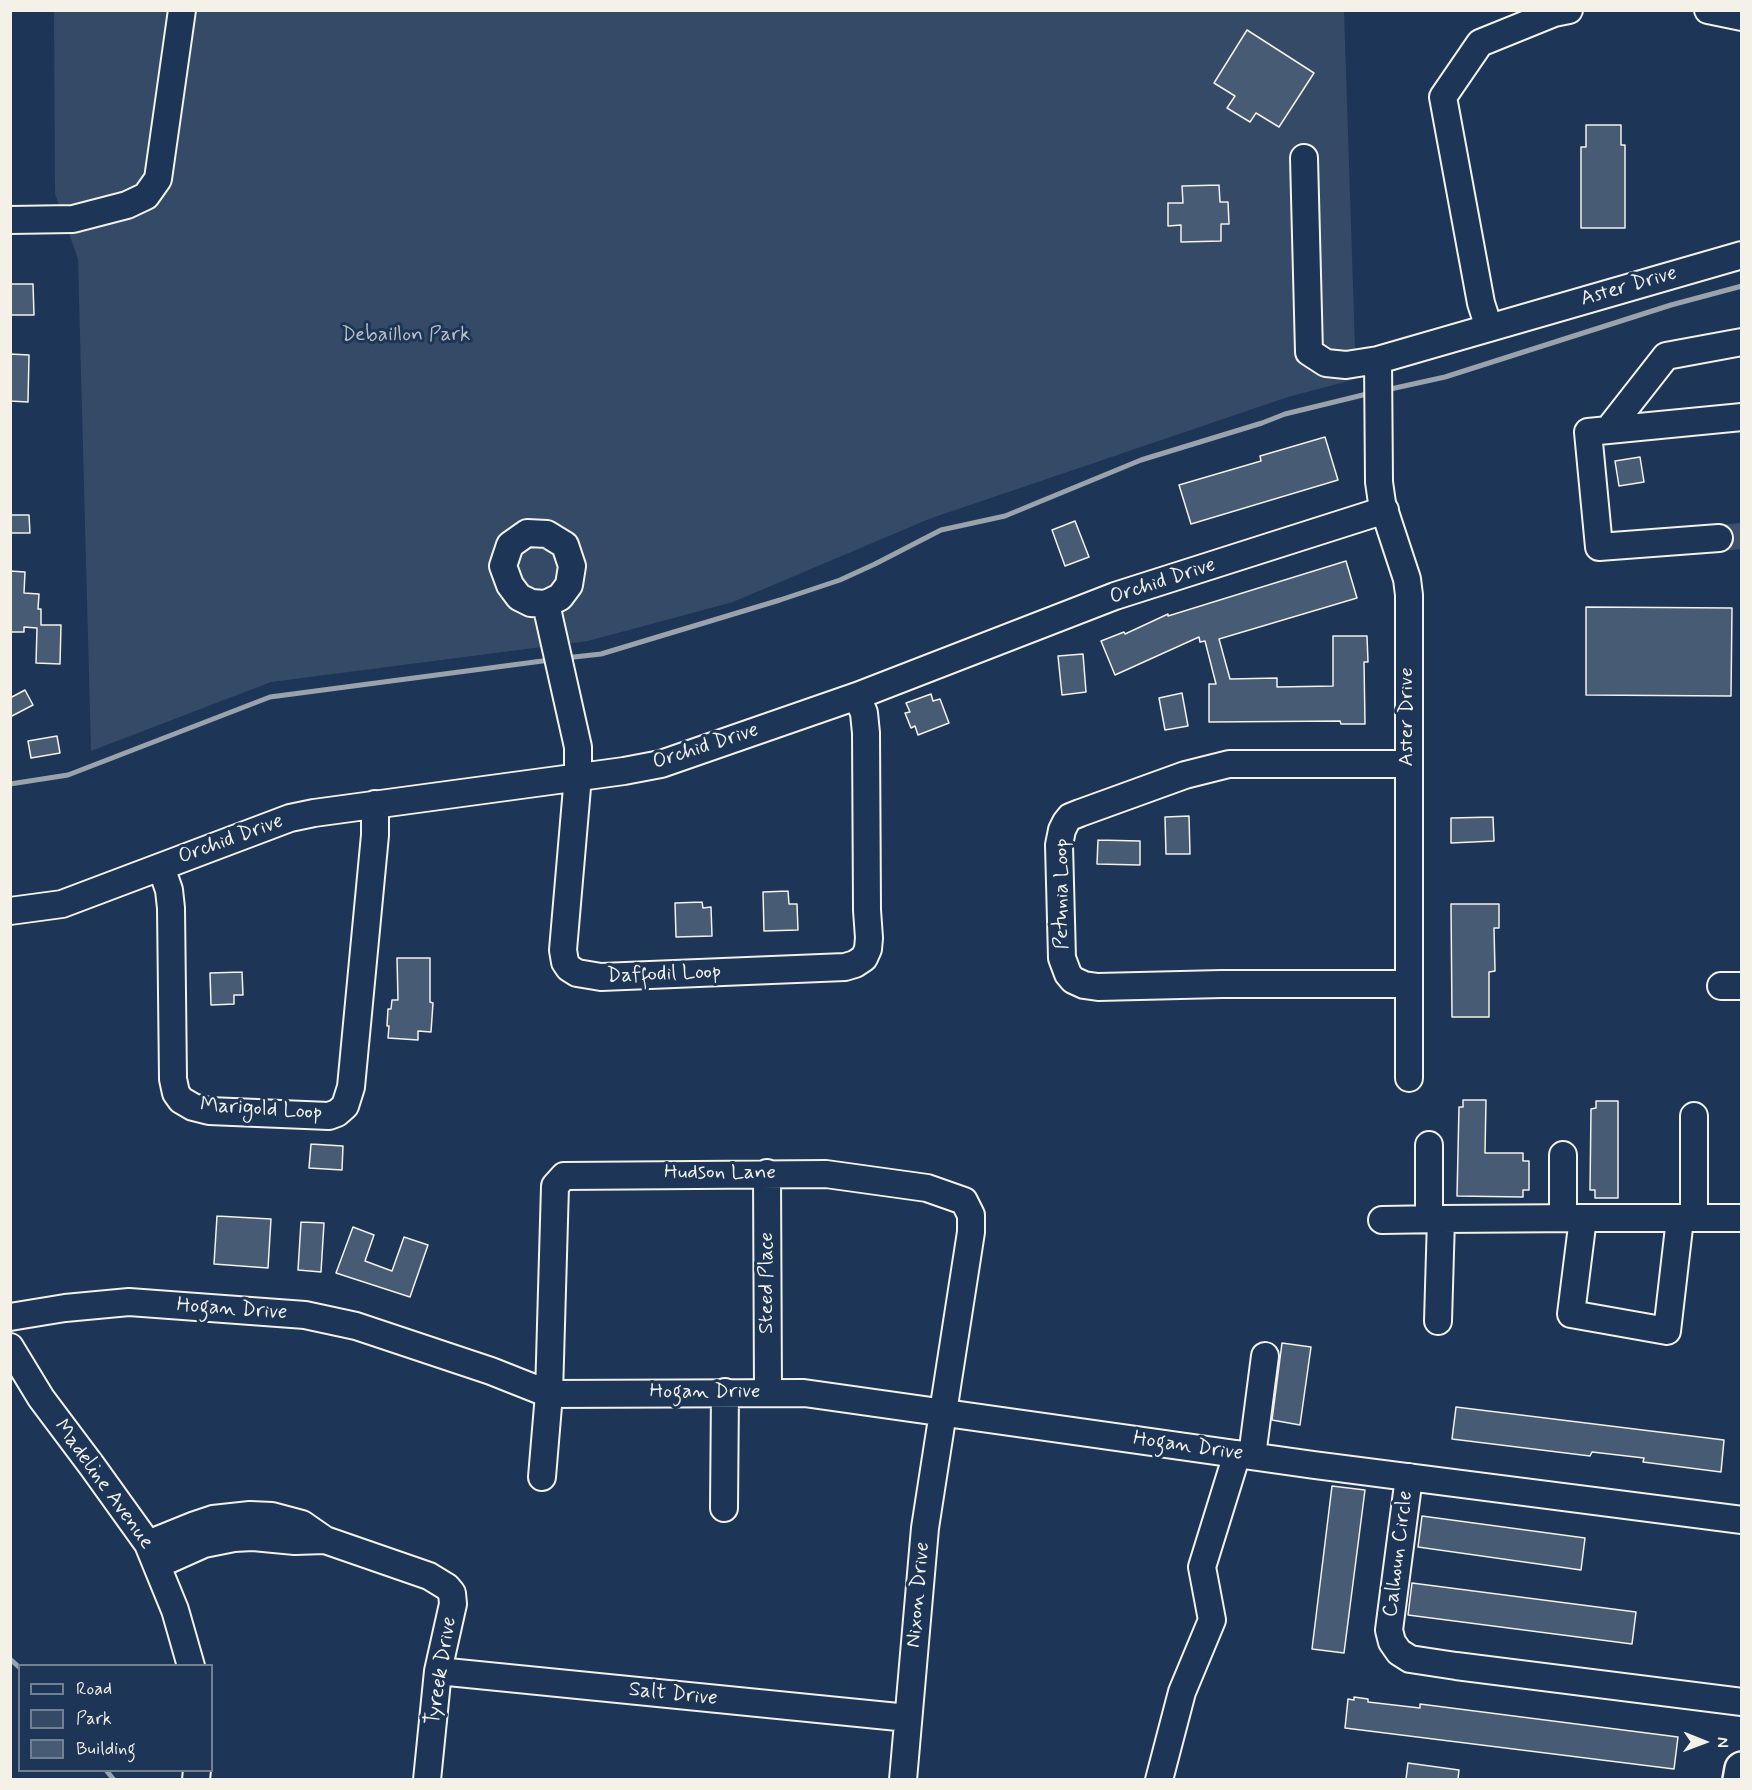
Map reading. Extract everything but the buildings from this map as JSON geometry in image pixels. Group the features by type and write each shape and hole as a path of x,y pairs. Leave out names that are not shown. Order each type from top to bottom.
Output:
{"main road":[{"path":"1740,1779 1742,1769"}],"street":[{"path":"10,219 73,219 128,205 146,196 158,179 182,10"},
{"path":"1708,10 1742,17"},
{"path":"1489,328 1480,303 1443,97 1480,43 1559,11"},
{"name":"Aster Drive","path":"1304,158 1309,352 1326,363 1335,365 1378,360 1742,255"},
{"path":"1608,430 1666,356 1742,342"},
{"name":"Aster Drive","path":"1378,360 1379,482 1385,510 1407,579 1409,595 1409,1078"},
{"path":"1719,538 1599,547 1588,432 1742,417"},
{"name":"Orchid Drive","path":"10,911 62,904 290,818 342,807 624,771 661,764 857,696 1115,597 1385,510"},
{"name":"Daffodil Loop","path":"546,604 578,747 578,776 563,950 568,968 577,973 601,977 833,968 855,964 864,958 868,949 866,733 864,713 857,696"},
{"name":"Petunia Loop","path":"1408,764 1229,764 1185,775 1080,813 1066,822 1059,845 1062,958 1068,974 1073,980 1084,985 1098,987 1222,984 1409,984"},
{"name":"Marigold Loop","path":"161,867 169,890 171,908 173,1079 176,1093 181,1100 193,1107 209,1111 329,1116 345,1106 351,1087 375,834 375,804"},
{"path":"1563,1155 1573,1218 1571,1314 1667,1331 1693,1218 1694,1116"},
{"path":"1429,1145 1435,1219 1438,1321"},
{"name":"Steed Place","path":"767,1173 768,1392"},
{"name":"Hudson Lane","path":"542,1477 549,1394 555,1186 564,1176 826,1174 927,1188 964,1201 971,1215 971,1232 942,1412"},
{"path":"1693,1218 1742,1234"},
{"path":"1382,1220 1742,1218"},
{"name":"Hogan Drive","path":"10,1317 65,1308 129,1302 305,1315 356,1326 491,1371 549,1394 804,1393 1409,1477"},
{"name":"Madeline Avenue","path":"10,1347 53,1416 92,1466 153,1554 176,1610 191,1664"},
{"path":"1160,1779 1182,1692 1212,1620 1202,1567 1244,1455 1265,1356"},
{"path":"724,1508 725,1392"},
{"name":"Nixon Drive","path":"903,1779 925,1528 942,1412"},
{"name":"Calhoun Circle","path":"1742,1520 1409,1477 1389,1630 1392,1642 1399,1652 1410,1659 1742,1702"},
{"name":"Tyreek Drive","path":"153,1554 204,1522 230,1516 272,1516 313,1530 325,1540 429,1576 444,1584 450,1590 453,1604 438,1671 427,1779"},
{"name":"Salt Drive","path":"438,1671 908,1718"}],"green space":[{"name":"Debaillon Park","path":"54,11 1344,11 1356,379 1288,397 929,519 733,602 588,641 271,682 91,751 78,259 55,194"}],"waterway":[{"path":"1386,390 1445,377 1671,305 1742,286"},
{"path":"565,658 601,654 780,600 840,580 941,530 1005,516 1141,460 1285,414 1371,393"},
{"path":"10,784 68,775 270,697 550,660"},
{"path":"10,1659 18,1666"},
{"path":"108,1772 114,1780"}],"tunnel":[{"path":"1719,538 1742,536"}]}
